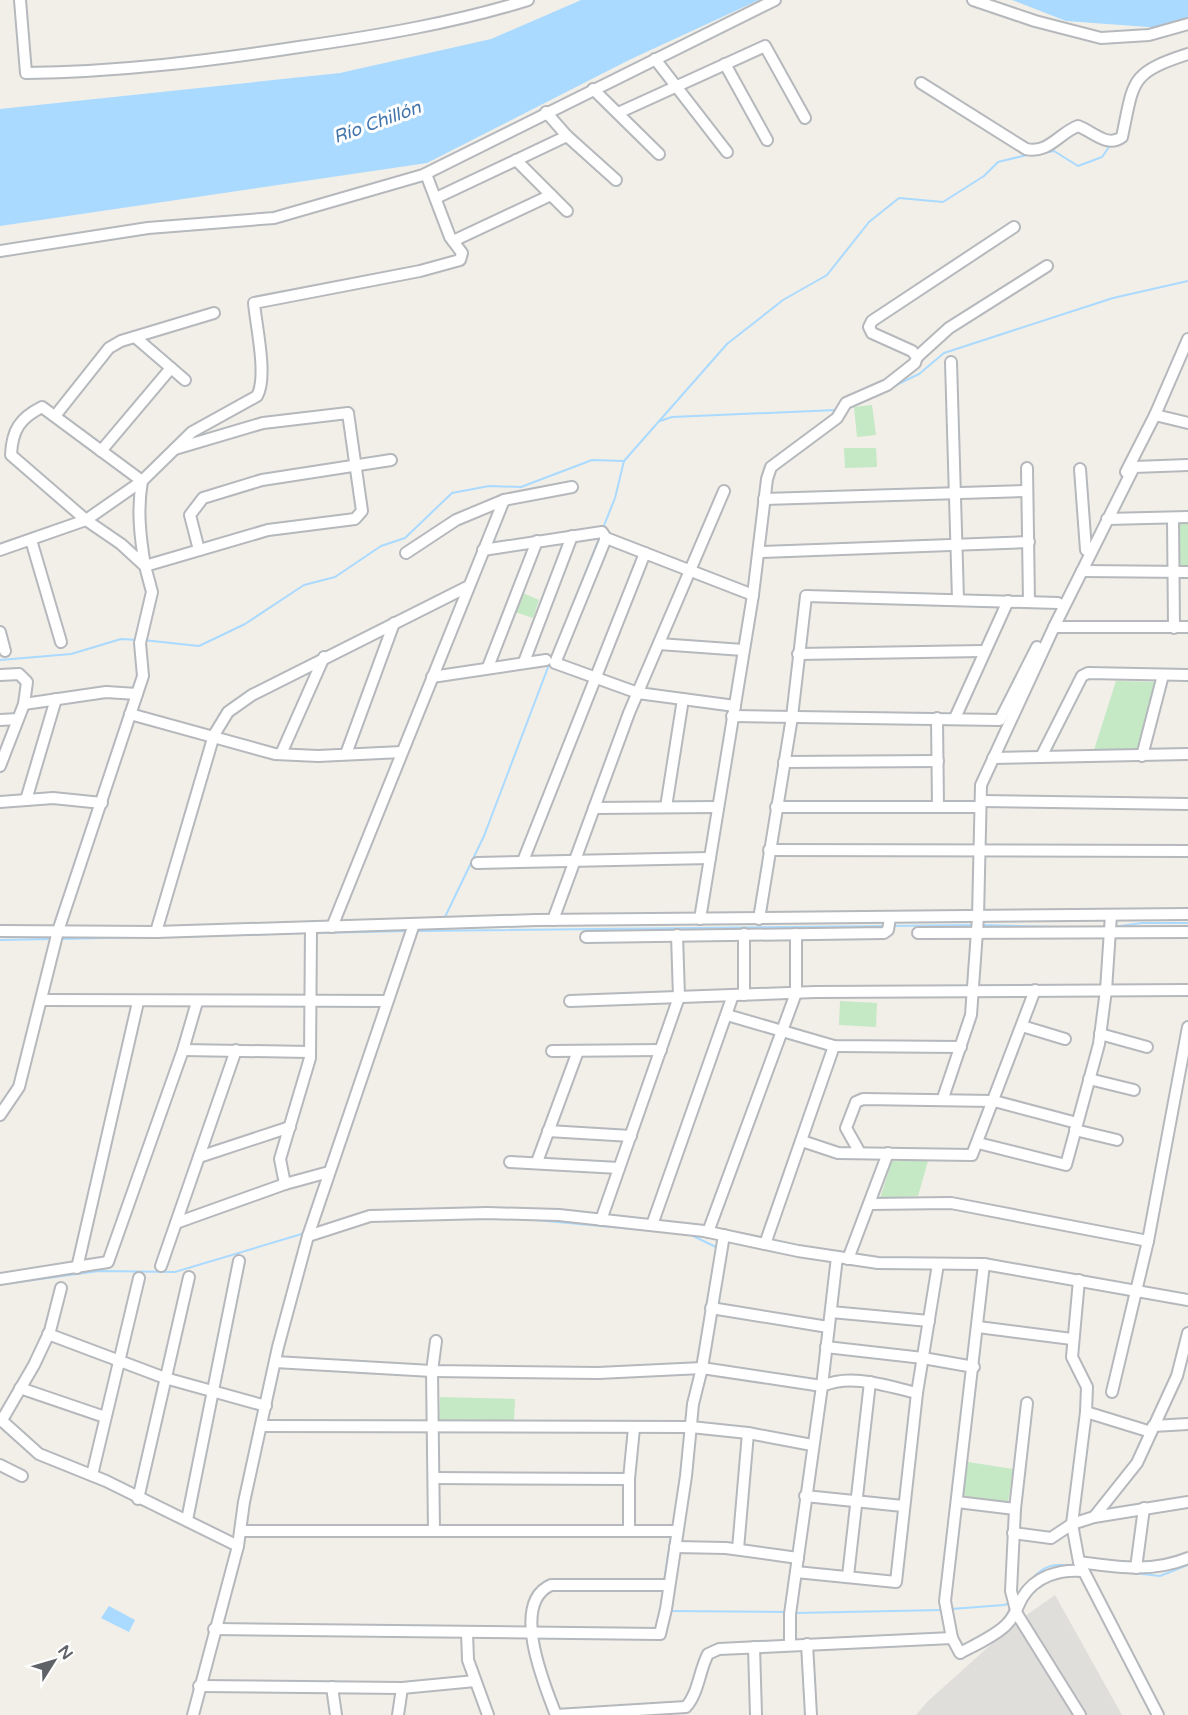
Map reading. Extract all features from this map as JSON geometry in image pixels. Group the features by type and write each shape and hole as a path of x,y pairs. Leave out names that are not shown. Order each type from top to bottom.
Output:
{"street":[{"path":"20,0 26,73 99,72 214,60 369,37 528,0"},
{"path":"0,251 148,228 274,218 426,174 546,112 775,0"},
{"path":"973,0 1035,21 1101,38 1149,35 1188,24"},
{"path":"618,113 765,46 805,118"},
{"path":"921,83 1026,150 1035,151 1044,149 1078,126 1109,142 1116,141 1122,137 1133,86 1146,71 1188,54"},
{"path":"655,58 727,152"},
{"path":"725,64 767,140"},
{"path":"593,89 659,154"},
{"path":"546,112 567,136 616,180"},
{"path":"436,198 567,136"},
{"path":"516,160 567,211"},
{"path":"0,539 5,548 86,520 142,481 192,432 257,396 261,389 254,303 456,263 462,257 462,253 453,241 426,174"},
{"path":"453,241 551,195"},
{"path":"917,357 912,351 872,333 869,326 1014,227"},
{"path":"700,919 753,596 764,500 771,466 837,418 846,403 887,385 915,363 917,357 949,328 1047,266"},
{"path":"55,416 109,348 135,337 214,313"},
{"path":"135,337 185,380"},
{"path":"606,538 555,663 638,693 683,699 733,711 792,717 1000,720 1155,415 1188,339"},
{"path":"951,362 958,599"},
{"path":"101,451 171,368"},
{"path":"1176,368 1188,372"},
{"path":"142,481 42,407 29,413 12,435 11,455 86,520 120,544 145,566"},
{"path":"145,566 268,530 355,519 360,516 362,506 354,466 348,413 262,423 175,449"},
{"path":"1155,415 1188,423"},
{"path":"199,550 190,515 203,498 262,480 391,460"},
{"path":"943,1098 971,1015 978,917 981,785 1054,627 1134,467 1188,465"},
{"path":"1027,468 1029,602"},
{"path":"1080,469 1086,550"},
{"path":"0,1115 19,1087 58,931 143,676 141,640 152,592 138,524 138,504 142,481"},
{"path":"406,553 456,520 504,500 572,487"},
{"path":"764,500 1028,490"},
{"path":"553,920 638,693 724,491"},
{"path":"332,927 504,500"},
{"path":"1107,519 1188,517"},
{"path":"1173,518 1174,628"},
{"path":"483,550 597,531 602,532 606,538 753,596"},
{"path":"524,662 572,536"},
{"path":"31,540 61,642"},
{"path":"488,667 537,541"},
{"path":"759,552 1029,542"},
{"path":"523,861 645,553"},
{"path":"1082,571 1188,572"},
{"path":"156,932 214,735 228,712 237,704 324,657 468,587"},
{"path":"652,1225 727,1015 738,995 749,934 756,919 792,717 806,596 1058,603"},
{"path":"955,718 983,651 1008,601"},
{"path":"346,754 394,623"},
{"path":"1054,627 1188,627"},
{"path":"0,632 5,651"},
{"path":"659,644 743,650"},
{"path":"798,654 983,651"},
{"path":"280,754 324,657"},
{"path":"432,677 546,660"},
{"path":"1041,757 1082,676 1088,673 1188,675"},
{"path":"0,675 19,674 27,682 24,704 0,766"},
{"path":"1142,756 1163,675"},
{"path":"24,704 106,692 137,694"},
{"path":"26,800 56,699"},
{"path":"666,807 683,699"},
{"path":"130,714 280,754 402,752"},
{"path":"937,718 938,807"},
{"path":"0,720 18,719"},
{"path":"993,758 1188,754"},
{"path":"784,762 938,761"},
{"path":"0,802 53,798 102,803"},
{"path":"776,807 1188,804"},
{"path":"594,808 717,807"},
{"path":"769,850 1188,851"},
{"path":"477,863 710,858"},
{"path":"0,932 156,932 553,920 1188,914"},
{"path":"978,1143 1066,1165 1100,1034 1106,990 1111,915"},
{"path":"586,937 884,933 888,930 890,918"},
{"path":"193,1715 214,1629 238,1546 244,1502 275,1362 308,1236 414,924"},
{"path":"285,1184 280,1159 310,1052 311,928"},
{"path":"918,933 1188,932"},
{"path":"708,1232 796,993 796,933"},
{"path":"601,1220 679,997 677,935"},
{"path":"802,1141 838,1153 972,1155 1035,990"},
{"path":"570,1001 796,993 1188,990"},
{"path":"41,1000 387,1001"},
{"path":"77,1268 138,1002"},
{"path":"0,1279 108,1262 183,1050 197,1002"},
{"path":"727,1015 834,1046 961,1047"},
{"path":"1022,1026 1065,1039"},
{"path":"1112,1392 1148,1241 1188,1027"},
{"path":"1100,1034 1147,1047"},
{"path":"765,1244 834,1046"},
{"path":"183,1050 310,1052"},
{"path":"161,1266 236,1050"},
{"path":"552,1051 661,1050"},
{"path":"537,1162 578,1051"},
{"path":"1089,1080 1134,1090"},
{"path":"860,1153 846,1128 856,1102 863,1099 943,1098 994,1101 1117,1140"},
{"path":"198,1157 290,1127"},
{"path":"548,1131 631,1136"},
{"path":"790,1644 790,1614 831,1312 843,1258 869,1204 888,1154"},
{"path":"510,1162 619,1168"},
{"path":"176,1223 285,1184 329,1172"},
{"path":"869,1204 951,1203 1148,1241"},
{"path":"308,1236 370,1216 487,1213 559,1215 708,1232 878,1263 984,1264 1188,1300"},
{"path":"214,1629 660,1634 675,1547 693,1404 702,1368 724,1235"},
{"path":"187,1520 239,1261"},
{"path":"796,1572 896,1582 917,1393 938,1264"},
{"path":"984,1264 974,1367 945,1601 952,1638 960,1653 1003,1628 1017,1614 1022,1598 1032,1587 1054,1572 1081,1566 1136,1568 1162,1566 1188,1558"},
{"path":"138,1499 189,1277"},
{"path":"92,1475 139,1278"},
{"path":"1079,1280 1072,1357 1087,1387 1072,1524 1081,1566 1158,1715"},
{"path":"61,1288 48,1334 1,1419 39,1454 92,1475 238,1546"},
{"path":"711,1308 828,1328"},
{"path":"831,1312 929,1321"},
{"path":"978,1327 1072,1339"},
{"path":"1094,1516 1137,1463 1177,1376 1188,1333"},
{"path":"48,1334 165,1378 266,1406"},
{"path":"434,1530 432,1371 436,1341"},
{"path":"825,1347 923,1358 974,1367"},
{"path":"275,1362 432,1371 598,1372 702,1368 822,1386 836,1380 870,1382 917,1393"},
{"path":"848,1576 870,1382"},
{"path":"20,1388 105,1417"},
{"path":"1027,1403 1015,1509 1011,1591 1017,1614 1080,1715"},
{"path":"1086,1412 1152,1429 1188,1424"},
{"path":"262,1426 691,1427 748,1433 812,1445"},
{"path":"629,1531 629,1479 634,1428"},
{"path":"738,1549 748,1433"},
{"path":"0,1465 22,1476"},
{"path":"434,1478 629,1479"},
{"path":"805,1496 903,1506"},
{"path":"957,1502 1015,1509"},
{"path":"1013,1533 1051,1538 1072,1524 1094,1516 1188,1502"},
{"path":"1136,1568 1144,1508"},
{"path":"241,1531 677,1531"},
{"path":"675,1547 738,1549 798,1558"},
{"path":"669,1585 551,1585 541,1590 535,1598 532,1633 538,1667 556,1715 689,1711 700,1669 708,1654 719,1649 952,1638"},
{"path":"467,1632 468,1660 488,1715"},
{"path":"807,1644 811,1715"},
{"path":"754,1647 756,1715"},
{"path":"199,1686 402,1688 475,1681"},
{"path":"332,1687 336,1715"},
{"path":"398,1715 402,1688"}],"shaded area":[{"path":"1055,1595 1122,1715 916,1715 928,1701 1014,1624"}],"green space":[{"path":"872,405 876,435 857,437 854,407"},
{"path":"844,448 876,448 877,467 845,468"},
{"path":"1178,523 1188,523 1188,567 1178,567"},
{"path":"523,593 539,600 533,618 515,612"},
{"path":"1116,681 1159,682 1138,749 1094,750"},
{"path":"840,1001 877,1003 876,1027 839,1025"},
{"path":"892,1161 928,1161 918,1196 880,1198"},
{"path":"440,1397 515,1399 514,1421 439,1422"},
{"path":"968,1462 1013,1469 1008,1503 963,1496"}],"water":[{"name":"Río Chillón","path":"581,0 759,0 629,60 427,163 0,226 0,109 340,73 491,39"},
{"path":"1012,0 1188,0 1188,20 1162,28 1066,21"},
{"path":"109,1606 135,1620 129,1632 101,1618"}],"waterway":[{"path":"1042,153 1054,151 1078,166 1102,157 1111,144"},
{"path":"603,528 615,498 624,461 727,344 783,300 827,275 869,222 899,198 943,202 984,176 998,162 1031,154"},
{"path":"894,386 919,374 944,353 1113,298 1188,281"},
{"path":"848,408 867,399"},
{"path":"660,421 672,417 836,410"},
{"path":"143,640 199,646 245,624 304,585 335,577 381,546 405,538 452,493 489,486 521,487 592,460 624,461"},
{"path":"559,639 600,536"},
{"path":"0,660 71,654 121,639 138,640"},
{"path":"444,919 484,836 550,662"},
{"path":"1113,927 1142,923 1188,923"},
{"path":"891,926 973,925"},
{"path":"981,925 1060,927"},
{"path":"414,931 886,926"},
{"path":"316,933 409,931"},
{"path":"175,937 307,933"},
{"path":"61,939 142,937"},
{"path":"0,940 52,939"},
{"path":"525,1219 644,1230"},
{"path":"11,1283 99,1271 175,1272 305,1233"},
{"path":"689,1234 718,1248"},
{"path":"673,1526 682,1464"},
{"path":"664,1582 671,1535"},
{"path":"1089,1568 1160,1576 1188,1565"},
{"path":"1030,1581 1049,1566 1074,1566"},
{"path":"951,1609 1010,1603"},
{"path":"795,1613 942,1610"},
{"path":"669,1611 786,1612"}]}
